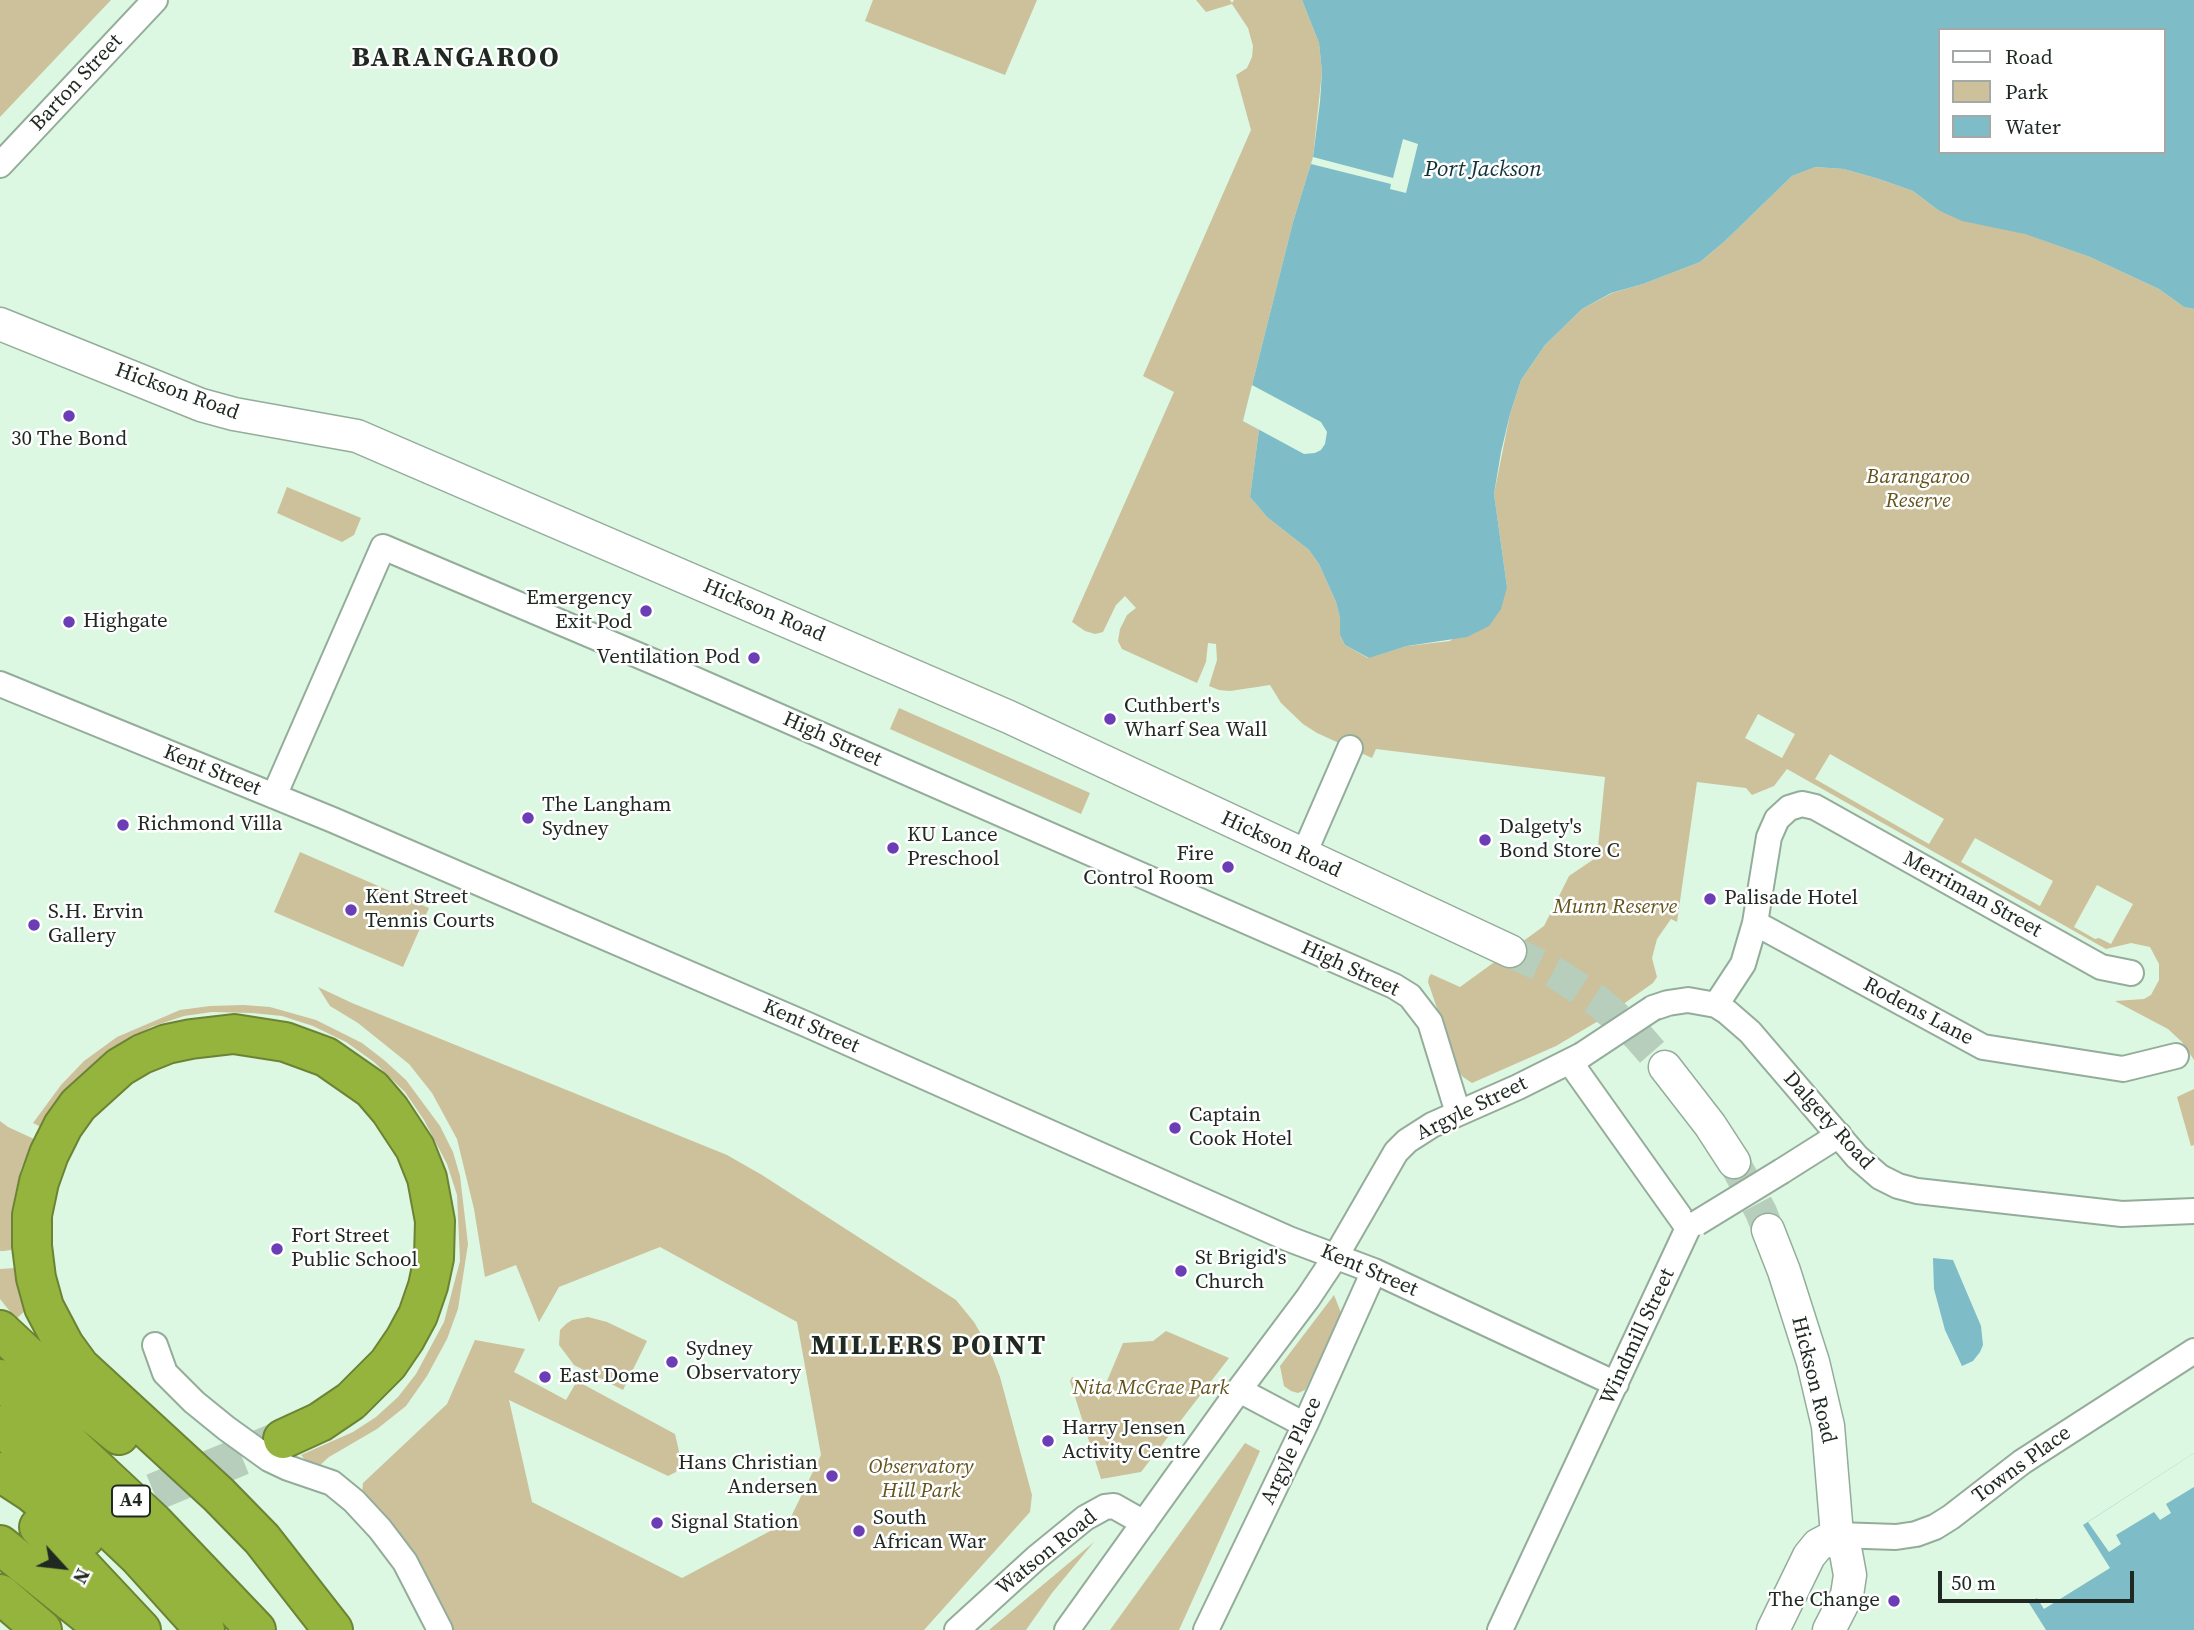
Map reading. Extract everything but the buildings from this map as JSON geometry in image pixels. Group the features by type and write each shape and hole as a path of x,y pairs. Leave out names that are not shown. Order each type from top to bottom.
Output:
{"highway":[{"path":"283,1439 320,1422 351,1401 388,1364 405,1339 421,1305 434,1258 435,1221 427,1178 415,1148 390,1110 372,1090 326,1057 309,1049 259,1036 215,1035 167,1044 120,1067 78,1105 63,1126 49,1154 39,1182 32,1215 36,1278 44,1307 79,1367 262,1539 332,1630"},
{"path":"0,1330 72,1397 203,1502 296,1586"},
{"name":"A4","path":"0,1379 154,1523 256,1630"},
{"path":"0,1425 138,1556 205,1630"},
{"path":"0,1472 31,1492 197,1630"},
{"path":"0,1491 81,1566 141,1630"},
{"path":"0,1545 106,1630"},
{"path":"0,1594 43,1630"},
{"path":"0,1627 4,1630"}],"street":[{"name":"Barton Street","path":"0,166 155,0"},
{"name":"Hickson Road","path":"0,324 201,405 234,414 357,436 950,691 1510,951"},
{"name":"High Street","path":"274,796 383,547 673,670 1394,986 1410,996 1430,1022 1458,1113"},
{"name":"Kent Street","path":"0,684 274,796 808,1025 1289,1240 1374,1271 1616,1384"},
{"path":"1303,856 1350,748"},
{"name":"Merriman Street","path":"1755,923 1769,837 1777,819 1789,808 1802,804 1815,807 2101,967 2132,973"},
{"path":"1716,1005 1743,964 1755,923"},
{"name":"Rodens Lane","path":"1755,923 1983,1047 2123,1069 2176,1056"},
{"name":"Argyle Street","path":"1067,1630 1308,1298 1336,1256 1396,1152 1407,1141 1432,1125 1576,1059 1653,1008 1678,1001 1700,1001 1716,1005"},
{"name":"Dalgety Road","path":"1716,1005 1739,1021 1862,1163 1880,1177 1898,1186 1917,1191 2122,1214 2194,1211"},
{"path":"1576,1059 1693,1226 1839,1135"},
{"path":"1665,1067 1710,1125 1734,1162"},
{"name":"Windmill Street","path":"1500,1630 1693,1226"},
{"name":"Hickson Road","path":"1768,1230 1785,1274 1821,1394 1829,1438 1837,1535 1846,1553 1850,1575 1847,1595 1829,1630"},
{"name":"Argyle Place","path":"1206,1630 1305,1425 1374,1271"},
{"path":"155,1345 165,1373 194,1402 226,1428 269,1459 332,1483 354,1501 405,1562 440,1630"},
{"name":"Towns Place","path":"1837,1535 1896,1538 1935,1527 2022,1462 2194,1351"},
{"path":"1239,1390 1305,1425"},
{"name":"Watson Road","path":"957,1630 1036,1558 1085,1518 1105,1507 1114,1506 1144,1523"},
{"path":"1773,1630 1809,1556 1818,1545 1837,1535"}],"green space":[{"path":"0,0 111,0 0,117"},
{"path":"873,0 1037,0 1005,75 865,21"},
{"name":"Barangaroo Reserve","path":"1196,0 1230,0 1232,3 1234,0 1302,0 1319,43 1322,72 1313,157 1293,222 1243,421 1259,430 1250,497 1267,517 1309,550 1319,564 1336,602 1340,635 1345,645 1368,658 1407,646 1450,641 1507,587 1494,494 1510,414 1521,380 1545,345 1582,309 1612,293 1700,262 1792,176 1814,167 1844,169 1879,179 1913,191 1938,210 2026,234 2090,257 2159,289 2184,307 2194,309 2194,1060 2182,1042 2168,1029 2115,1001 2144,999 2151,995 2159,980 2159,964 2150,947 2131,943 2106,949 1787,769 1774,786 1752,795 1746,788 1697,782 1677,922 1671,919 1657,939 1652,958 1657,977 1653,983 1605,1017 1556,1046 1472,1083 1463,1077 1428,982 1429,977 1431,974 1460,987 1544,926 1569,876 1597,857 1605,777 1376,749 1372,758 1303,724 1281,703 1270,685 1230,691 1209,686 1217,660 1216,644 1208,643 1206,662 1197,683 1122,649 1118,641 1120,629 1127,615 1136,608 1125,596 1116,605 1103,632 1095,634 1085,631 1072,622 1174,392 1143,376 1251,130 1236,75 1247,68 1252,57 1253,46 1248,28 1232,4 1206,12","holes":["1758,714 1795,734 1782,758 1745,738","1830,754 1944,819 1929,844 1815,779","1975,838 2053,881 2040,906 1961,862","2097,885 2133,904 2111,944 2099,938 2095,939 2074,927"]},
{"path":"287,487 361,518 354,535 342,542 277,513"},
{"path":"899,708 1090,793 1081,814 890,729"},
{"name":"Kent Street Tennis Courts","path":"300,852 429,908 403,967 274,912"},
{"name":"Observatory Hill Park","path":"318,987 727,1155 956,1300 974,1322 989,1348 1000,1377 1032,1495 1030,1512 924,1630 451,1630 362,1494 363,1483 447,1404 475,1340 525,1349 514,1372 566,1400 577,1381 675,1434 681,1460 676,1472 668,1476 509,1400 532,1502 682,1578 789,1521 821,1455 797,1322 660,1247 559,1287 539,1322 516,1265 485,1277 474,1209 457,1139 432,1093 409,1064 358,1023 330,1006"},
{"path":"244,1005 270,1007 316,1020 362,1043 384,1060 406,1080 440,1126 453,1152 460,1176 468,1244 458,1309 447,1339 427,1376 406,1406 377,1429 329,1457 319,1466 308,1463 301,1455 353,1432 376,1417 398,1397 416,1374 444,1322 460,1261 457,1195 447,1164 424,1120 405,1092 374,1062 346,1042 313,1026 282,1016 212,1012 184,1016 151,1027 128,1039 97,1061 72,1085 41,1127 33,1123 61,1085 84,1061 117,1037 180,1010"},
{"path":"2194,1089 2194,1145 2191,1146 2177,1097"},
{"path":"0,1121 34,1139 21,1169 15,1195 11,1219 11,1250 4,1251 0,1251"},
{"path":"15,1268 26,1310 16,1319 0,1299 0,1269"},
{"path":"1334,1295 1342,1315 1305,1390 1298,1393 1291,1391 1284,1386 1280,1366"},
{"path":"588,1317 607,1322 647,1341 623,1390 574,1365 559,1345 560,1330 566,1324"},
{"name":"Nita McCrae Park","path":"1166,1331 1229,1358 1141,1472 1101,1479 1070,1381 1072,1377 1080,1380 1099,1400 1123,1343 1153,1341"},
{"path":"1245,1443 1260,1451 1179,1630 1110,1630"},
{"path":"1094,1542 1026,1630 989,1630"}],"water":[{"name":"Port Jackson","path":"1302,0 2194,0 2194,309 2184,307 2159,289 2090,257 2025,234 1962,221 1938,210 1913,191 1879,179 1844,169 1815,167 1792,176 1700,262 1611,293 1582,309 1545,345 1521,380 1501,452 1494,494 1507,587 1501,609 1489,626 1467,637 1407,646 1369,658 1345,645 1340,635 1336,602 1319,564 1309,550 1267,517 1250,497 1259,430 1243,421 1293,222 1313,157 1322,72 1319,43"},
{"path":"1933,1258 1953,1260 1981,1326 1983,1345 1980,1352 1973,1361 1962,1366 1945,1330 1934,1289"},
{"path":"2194,1453 2194,1630 2046,1630 2029,1603 2037,1598 2044,1609 2110,1568 2083,1525"}],"pier":[{"path":"1403,139 1418,144 1406,193 1390,189 1391,184 1311,164 1313,157 1393,178"},
{"path":"1252,385 1321,422 1327,432 1321,450 1304,454 1243,421"},
{"path":"2194,1453 2194,1487 2166,1504 2171,1513 2160,1520 2154,1512 2116,1535 2121,1544 2109,1552 2088,1522"}],"tunnel":[{"path":"1510,951 1554,972 1595,999 1637,1035 1665,1067"},
{"path":"1734,1162 1768,1230"},
{"path":"101,1514 283,1439"}],"place":[{"name":"30 The Bond","path":"69,416"},
{"name":"Emergency Exit Pod","path":"646,611"},
{"name":"Highgate","path":"69,622"},
{"name":"Ventilation Pod","path":"754,658"},
{"name":"Cuthbert's Wharf Sea Wall","path":"1110,719"},
{"name":"The Langham Sydney","path":"528,818"},
{"name":"Richmond Villa","path":"123,825"},
{"name":"Dalgety's Bond Store C","path":"1485,840"},
{"name":"KU Lance Preschool","path":"893,848"},
{"name":"Fire Control Room","path":"1228,867"},
{"name":"Palisade Hotel","path":"1710,899"},
{"name":"Kent Street Tennis Courts","path":"351,910"},
{"name":"S.H. Ervin Gallery","path":"34,925"},
{"name":"Captain Cook Hotel","path":"1175,1128"},
{"name":"Fort Street Public School","path":"277,1249"},
{"name":"St Brigid's Church","path":"1181,1271"},
{"name":"Sydney Observatory","path":"672,1362"},
{"name":"East Dome","path":"545,1377"},
{"name":"Harry Jensen Activity Centre","path":"1048,1441"},
{"name":"Hans Christian Andersen","path":"832,1476"},
{"name":"Signal Station","path":"657,1523"},
{"name":"South African War","path":"859,1531"},
{"name":"The Change","path":"1894,1601"}],"district":[{"name":"BARANGAROO","path":"456,59"},
{"name":"MILLERS POINT","path":"929,1347"}],"park label":[{"name":"Munn Reserve","path":"1615,908"}]}
